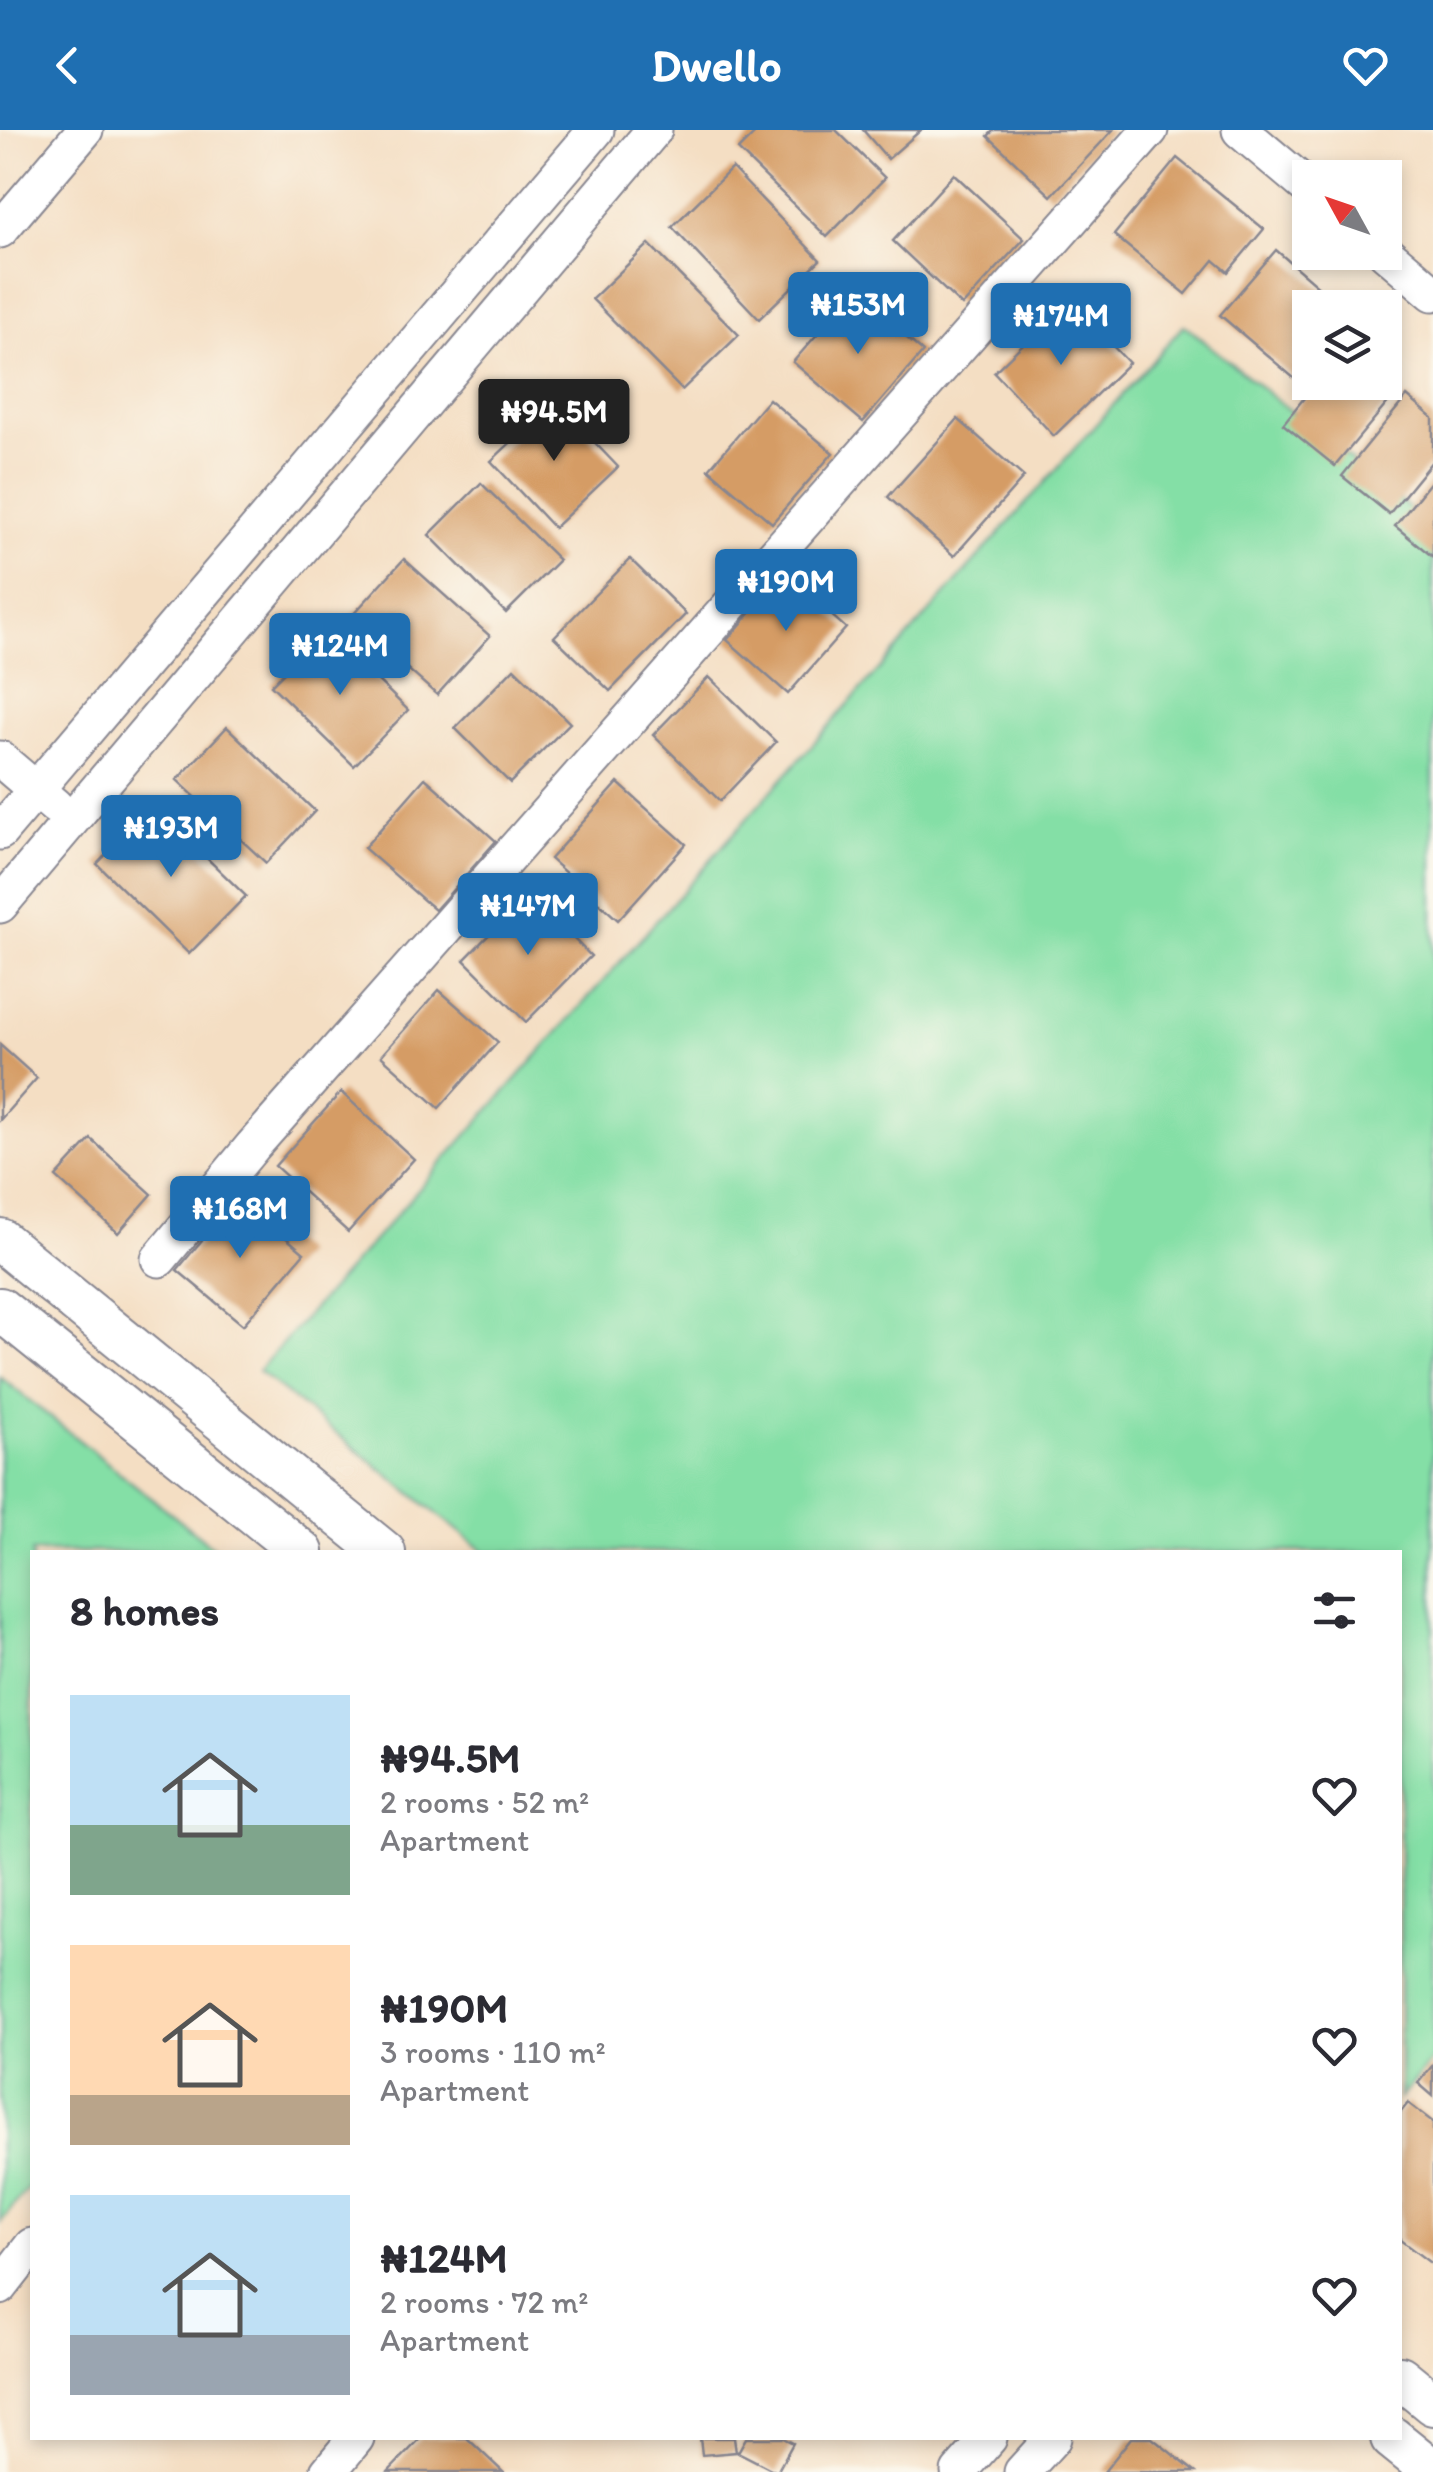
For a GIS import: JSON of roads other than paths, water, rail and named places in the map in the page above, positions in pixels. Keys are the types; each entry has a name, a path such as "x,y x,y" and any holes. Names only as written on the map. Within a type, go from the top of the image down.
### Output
{"street":[{"path":"0,230 84,130"},
{"path":"0,832 596,130"},
{"path":"0,906 654,130"},
{"path":"159,1259 1150,130"},
{"path":"1240,130 1292,173"},
{"path":"1402,267 1433,293"},
{"path":"0,759 72,820"},
{"path":"0,1240 382,1550"},
{"path":"0,1309 300,1550"},
{"path":"0,2287 30,2249"},
{"path":"1402,2380 1433,2404"},
{"path":"328,2472 354,2440"},
{"path":"959,2472 987,2440"},
{"path":"1022,2472 1052,2440"},
{"path":"1394,2440 1433,2471"}]}
